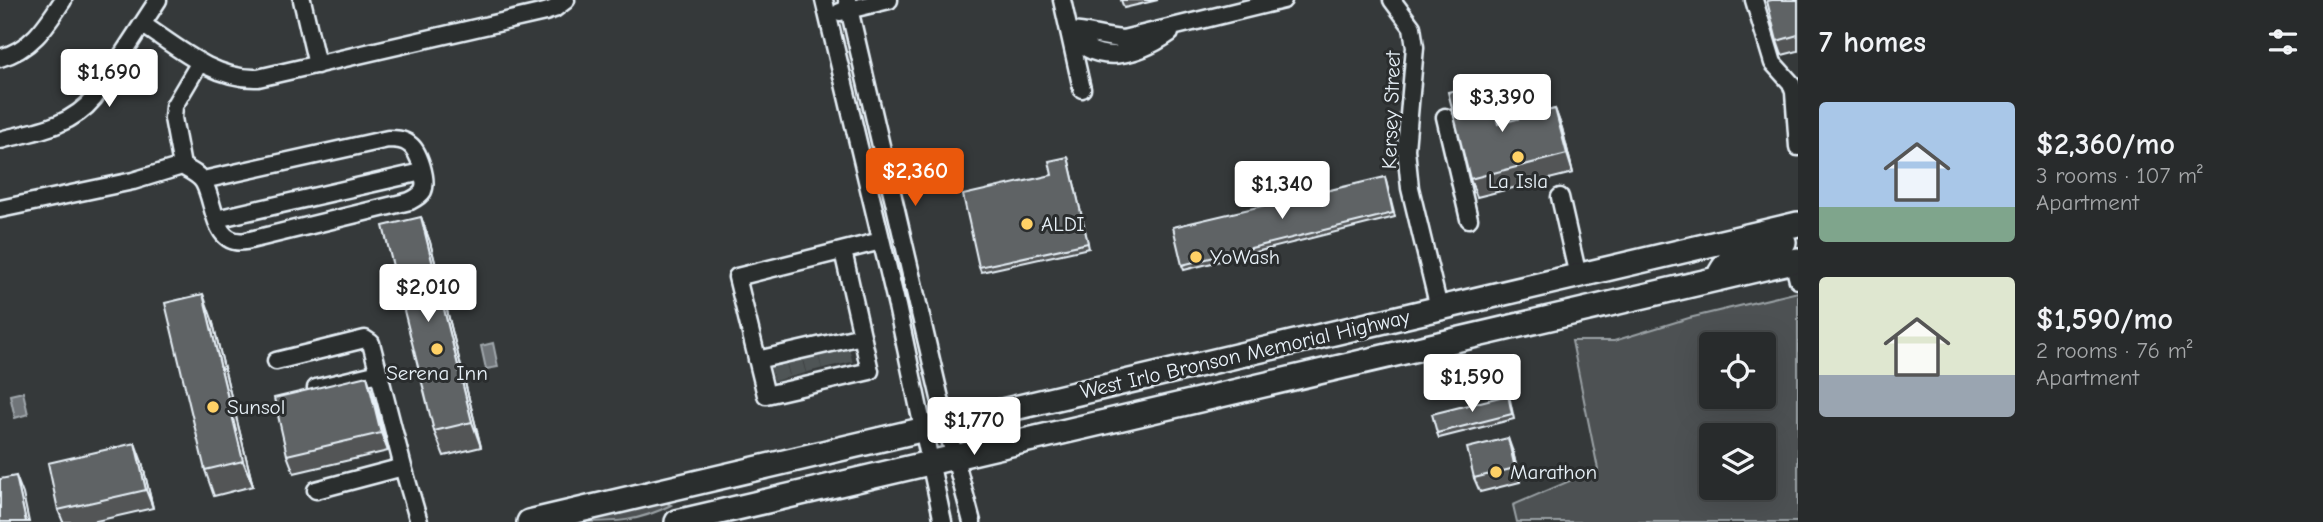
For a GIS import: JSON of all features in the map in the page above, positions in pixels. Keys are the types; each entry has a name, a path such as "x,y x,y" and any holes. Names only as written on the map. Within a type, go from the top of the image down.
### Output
{"highway":[{"name":"West Irlo Bronson Memorial Highway","path":"529,522 1798,224"},
{"path":"1718,279 1721,267 1731,258 1784,242 1798,231"},
{"name":"West Irlo Bronson Memorial Highway","path":"677,522 1797,262"},
{"path":"1385,356 1416,335 1431,321 1439,308"}],"street":[{"path":"0,58 32,42 63,0"},
{"path":"0,140 50,128 83,111 158,0"},
{"path":"303,0 317,65"},
{"path":"142,24 200,62 220,72 249,79 268,77 545,12 566,0"},
{"path":"889,0 826,7 897,306 935,427 954,457 972,522"},
{"path":"1062,0 1082,89"},
{"path":"1070,31 1123,39 1283,0"},
{"name":"Kersey Street","path":"1392,0 1412,27 1415,47 1406,149 1410,188 1439,308"},
{"path":"1754,0 1773,63 1795,82 1798,147"},
{"path":"848,5 918,302 935,427 932,462 943,522"},
{"path":"200,62 174,106 174,125 182,166 204,180 223,235 235,242 410,201 422,193 424,188 422,172 411,145 397,139 204,180"},
{"path":"1445,117 1469,219"},
{"path":"0,209 133,181 182,166"},
{"path":"216,219 422,172"},
{"path":"869,191 891,187"},
{"path":"1560,197 1578,276"},
{"path":"862,336 766,395 737,277 881,242"},
{"path":"757,360 870,370 843,251"},
{"path":"897,306 918,302"},
{"path":"276,361 365,339 371,344 419,522"},
{"path":"299,393 379,373"},
{"path":"316,490 404,467"}],"shaded area":[{"path":"1798,292 1798,522 1517,522 1513,505 1598,469 1572,341 1614,341 1689,318"},
{"path":"493,343 498,367 486,369 481,346"},
{"path":"23,392 28,414 15,418 10,395"},
{"path":"665,502 671,505 637,518 579,522"}],"building":[{"path":"1798,0 1798,35 1777,41 1767,1"},
{"name":"La Isla","path":"1488,82 1498,124 1555,109 1567,154 1470,179 1448,92"},
{"name":"ALDI","path":"1068,157 1088,243 979,267 963,195 1052,175 1049,161"},
{"path":"1385,177 1393,213 1182,265 1173,227"},
{"name":"Serena Inn","path":"421,217 472,422 434,431 383,226"},
{"name":"Sunsol","path":"203,294 243,461 205,470 165,303"},
{"path":"367,376 381,433 287,455 274,398"},
{"name":"Marathon","path":"1508,395 1512,414 1437,433 1432,414"},
{"path":"1508,438 1515,468 1474,478 1467,448"},
{"path":"135,443 146,490 58,510 48,463"},
{"path":"16,476 26,522 0,522 0,479"}],"tunnel":[{"path":"841,348 845,365"},
{"path":"826,351 830,368"},
{"path":"810,355 814,371"},
{"path":"794,360 798,375"},
{"path":"778,364 782,379"}],"place":[{"name":"La Isla","path":"1518,157"},
{"name":"ALDI","path":"1027,224"},
{"name":"YoWash","path":"1196,257"},
{"name":"Serena Inn","path":"437,349"},
{"name":"Sunsol","path":"213,407"},
{"name":"Marathon","path":"1496,472"}]}
